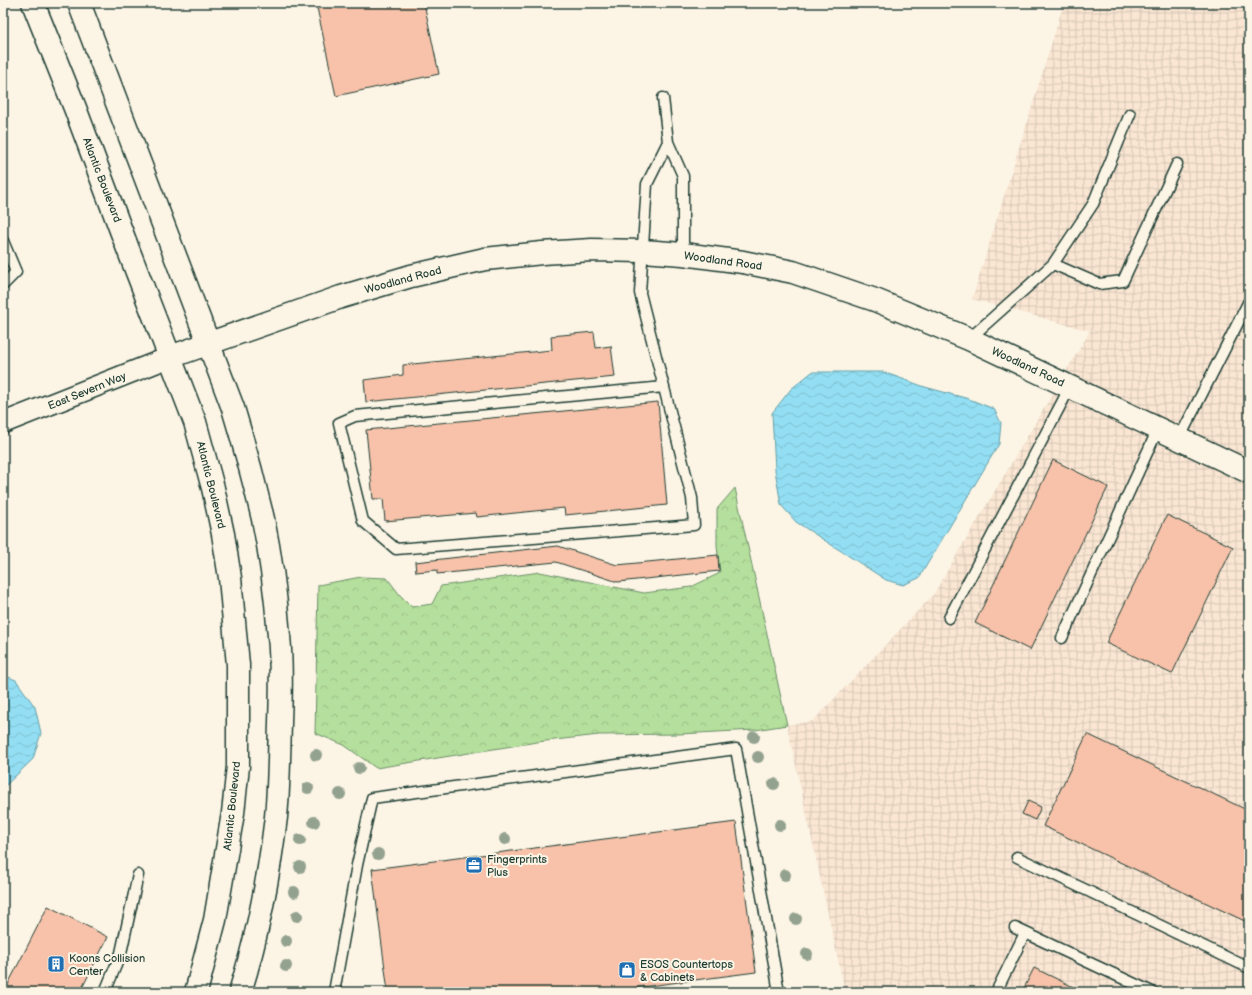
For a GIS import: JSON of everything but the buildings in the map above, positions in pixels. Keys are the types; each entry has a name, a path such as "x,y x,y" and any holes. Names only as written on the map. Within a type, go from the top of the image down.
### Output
{"main road":[{"name":"Atlantic Boulevard","path":"33,3 75,108 195,422 213,488 223,534 230,578 238,665 238,766 233,813 215,920 196,992"},
{"path":"79,3 234,408 252,472 263,521 270,563 280,637 280,729 276,816 263,903 254,943 240,992"},
{"name":"Woodland Road","path":"170,357 341,298 411,276 485,260 542,252 592,250 643,251 683,254 743,262 794,272 875,300 969,339 1249,472"}],"street":[{"name":"East Severn Way","path":"3,423 170,357"}],"lane":[{"path":"663,98 668,142 683,176 683,254"},
{"path":"969,339 1053,264 1093,204 1130,114"},
{"path":"664,387 355,416 339,423 363,521 396,549 694,525 692,498 664,387 640,293 647,184 668,142"},
{"path":"1053,264 1099,284 1123,281 1177,164"},
{"path":"3,241 16,272 3,285"},
{"path":"1180,439 1249,301"},
{"path":"948,618 1070,387"},
{"path":"1062,638 1158,429"},
{"path":"334,992 357,865 372,798 736,749 779,992"},
{"path":"1017,857 1249,968"},
{"path":"105,992 121,953 138,875"},
{"path":"1015,928 1152,992"},
{"path":"996,992 1026,933"}],"shaded area":[{"path":"1064,3 1249,3 1249,992 845,992 787,725 813,721 933,595 1090,331 972,299"}],"green space":[{"path":"735,488 787,725 755,730 679,734 599,735 537,742 376,768 344,745 315,733 318,585 361,577 387,578 400,595 412,607 432,604 441,586 540,572 644,593 691,587 720,573 717,546 717,509"}],"water":[{"path":"812,372 883,372 925,387 969,399 994,409 1001,423 999,444 919,578 903,585 886,580 796,522 781,505 775,470 772,413 791,389"},
{"path":"3,675 16,680 35,707 41,733 33,759 3,788"}],"place":[{"name":"Fingerprints Plus","path":"474,865"},
{"name":"Koons Collision Center","path":"56,964"},
{"name":"ESOS Countertops & Cabinets","path":"627,970"}]}
